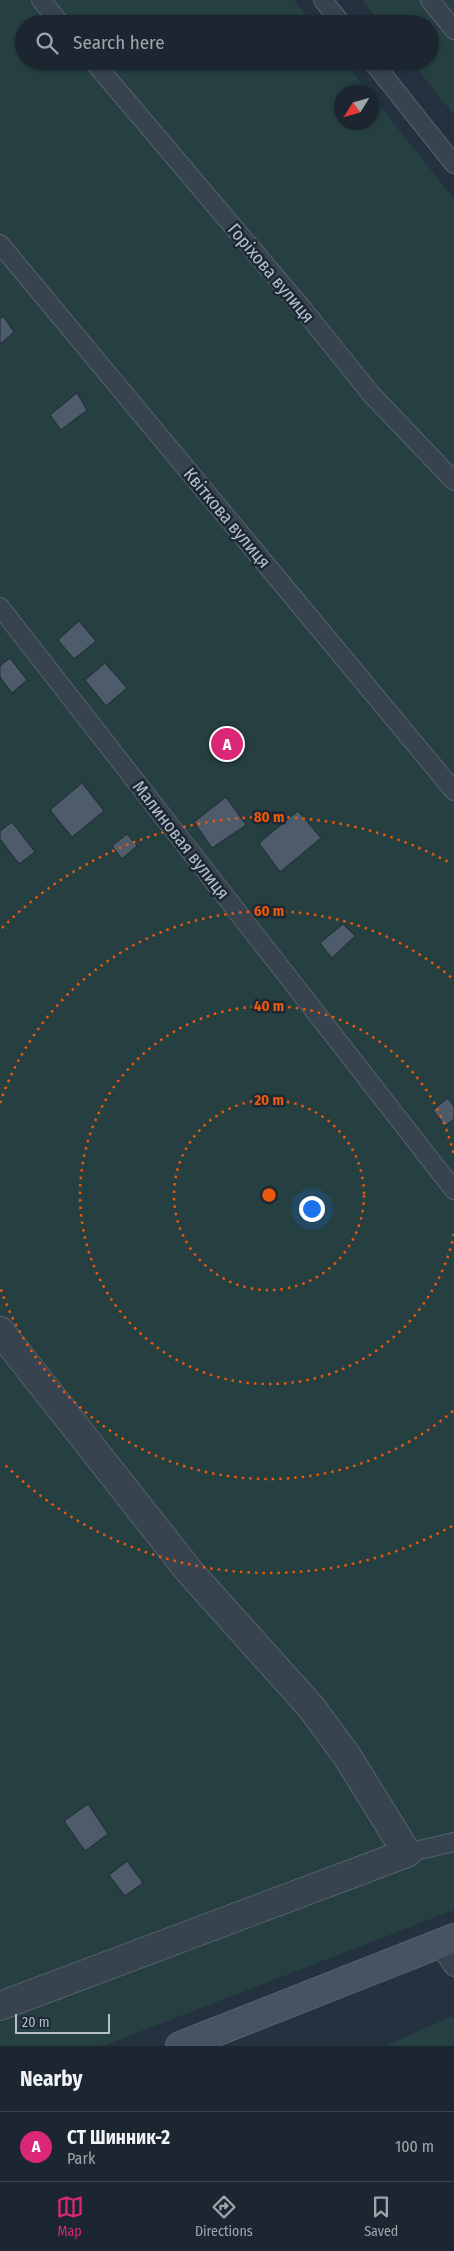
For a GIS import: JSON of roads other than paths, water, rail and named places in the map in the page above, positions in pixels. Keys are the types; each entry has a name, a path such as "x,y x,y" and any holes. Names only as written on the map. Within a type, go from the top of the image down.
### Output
{"main road":[{"path":"180,2046 446,1941"}],"street":[{"path":"0,1331 189,1571 311,1707 352,1764 408,1853 0,2006"}],"lane":[{"path":"41,0 54,15"},
{"path":"323,0 335,15"},
{"path":"430,0 454,30"},
{"name":"Горіхова вулиця","path":"101,70 302,308 371,394 454,481"},
{"path":"379,70 454,164"},
{"name":"Квіткова вулиця","path":"0,244 454,791"},
{"name":"Малиновая вулиця","path":"0,607 454,1190"},
{"path":"408,1853 454,1842"},
{"path":"446,1941 454,1967"}],"place":[{"name":"СТ Шинник-2","path":"227,744"}]}
